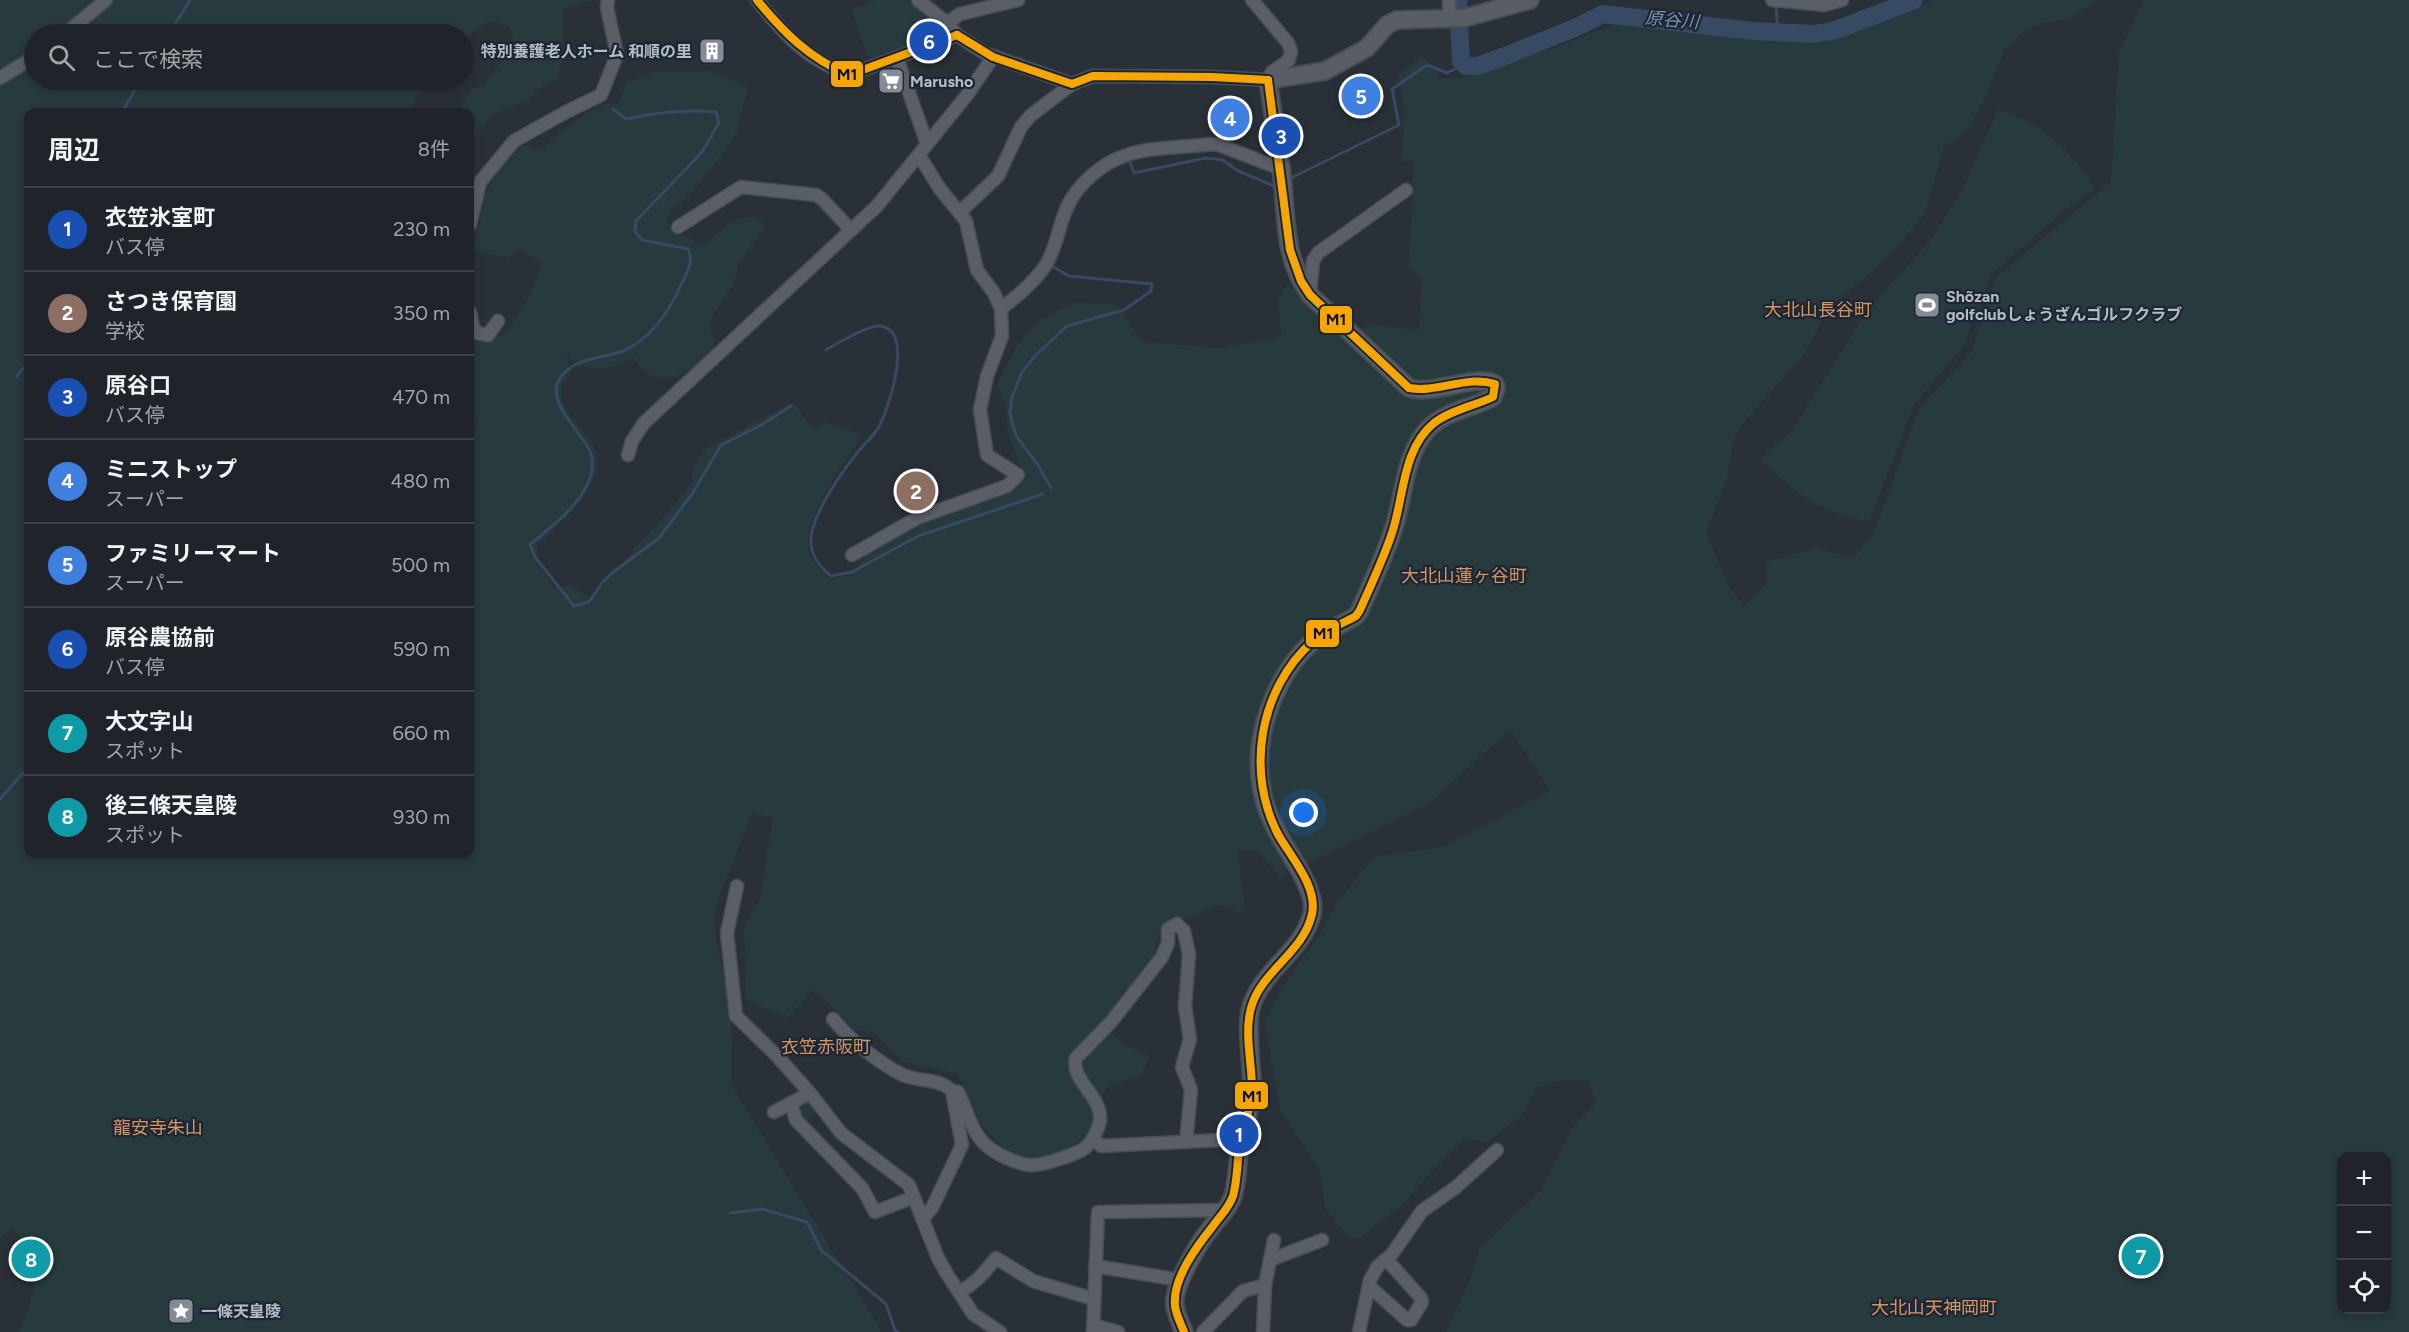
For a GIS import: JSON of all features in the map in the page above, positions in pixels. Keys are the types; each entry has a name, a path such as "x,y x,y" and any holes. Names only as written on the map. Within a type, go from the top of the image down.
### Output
{"street":[{"path":"77,24 106,0"},
{"path":"474,208 480,182 514,141 601,95 617,55 607,8 608,0"},
{"path":"757,0 795,45 833,69 849,75 957,35"},
{"path":"947,23 960,14 1018,0"},
{"path":"1184,1332 1175,1306 1181,1280 1200,1241 1233,1198 1236,1184 1240,1139 1250,1112 1252,1092 1250,1010 1256,993 1265,979 1301,938 1313,911 1311,896 1305,881 1269,815 1261,785 1260,747 1273,701 1284,677 1305,649 1315,639 1356,616 1360,610 1394,526 1419,440 1436,422 1462,408 1493,397 1496,388 1495,384 1484,380 1429,390 1409,388 1310,295 1300,282 1291,256 1268,80 1272,72 1288,60 1290,51 1288,43 1251,0"},
{"path":"1449,0 1455,18"},
{"path":"960,212 998,176 1021,127 1030,116 1072,84 1093,76 1268,80 1324,71 1367,48 1386,25 1397,20 1455,18 1530,0"},
{"path":"1772,0 1824,5 1842,0"},
{"path":"922,1 957,35 993,57 1072,84"},
{"path":"628,455 632,441 644,423 877,206 967,95 993,57"},
{"path":"897,58 927,144"},
{"path":"0,78 24,63"},
{"path":"1001,309 1045,266 1058,238 1066,208 1080,188 1103,166 1125,155 1211,144 1281,169"},
{"path":"852,555 917,518 1007,486 1018,475 987,455 983,438 981,410 987,376 1002,336 1001,309 994,293 977,270 969,230 960,212 940,189 919,155"},
{"path":"678,227 741,187 816,195 850,229"},
{"path":"1310,295 1313,261 1318,252 1406,190"},
{"path":"474,328 477,333 488,335 498,321"},
{"path":"737,886 727,933 736,1016 777,1056 841,1133 909,1185 938,1258 959,1292 973,1314 1000,1332"},
{"path":"833,1019 844,1033 901,1074 941,1083 952,1091 958,1092 977,1135 986,1145 1024,1164 1033,1165 1052,1161 1084,1148 1093,1138 1100,1122 1100,1110 1094,1097 1079,1078 1074,1066 1077,1058 1110,1022 1162,957 1168,943 1168,929 1177,924 1184,932 1189,954 1185,1006 1190,1039 1182,1067 1191,1090 1186,1142"},
{"path":"923,1218 932,1208 962,1145 952,1091"},
{"path":"774,1112 810,1093"},
{"path":"791,1103 796,1120 862,1188 875,1212 914,1197"},
{"path":"1093,1138 1101,1146 1240,1139"},
{"path":"1359,1332 1369,1286 1378,1266 1387,1260 1422,1211 1455,1188 1497,1149"},
{"path":"1118,1332 1093,1329 1098,1212 1226,1210"},
{"path":"1270,1260 1322,1239"},
{"path":"1263,1332 1265,1286 1274,1240"},
{"path":"959,1292 976,1281 996,1257 1033,1281 1094,1299"},
{"path":"1369,1286 1407,1320 1411,1320 1422,1302 1421,1298 1387,1260"},
{"path":"1095,1266 1181,1280"},
{"path":"1203,1332 1243,1291 1265,1286"}],"green space":[{"path":"0,0 596,0 575,4 563,10 563,59 557,78 543,86 527,101 493,114 474,137 474,108 460,108 474,88 483,88 514,42 510,27 496,22 480,26 474,31 474,24 24,24 24,90 422,90 410,108 24,108 24,858 474,858 474,434 478,422 474,419 474,341 493,338 506,331 523,308 543,263 517,249 509,258 474,250 474,242 484,204 483,199 497,173 521,146 526,145 541,151 588,112 609,104 618,104 627,82 657,71 709,71 748,87 736,133 728,147 690,195 669,212 667,223 676,233 692,239 696,245 703,245 739,219 756,219 764,223 765,228 738,264 733,286 712,316 710,329 714,338 713,352 692,368 682,374 662,378 652,376 633,357 607,367 578,368 566,349 571,374 562,384 562,401 592,443 597,461 595,475 580,501 538,544 538,564 553,587 570,585 591,599 685,492 692,481 694,464 706,448 793,402 814,430 824,422 863,435 819,504 809,533 808,546 813,561 831,579 853,574 866,555 922,523 1026,480 1008,435 1006,404 997,384 1016,347 1042,319 1073,303 1117,304 1142,342 1219,348 1281,337 1278,300 1288,284 1340,335 1374,324 1419,331 1422,280 1409,267 1414,161 1402,161 1404,110 1399,75 1422,55 1442,79 1466,77 1567,43 1620,22 1714,35 1821,43 1874,25 1934,0 2099,0 2068,19 2041,23 2022,33 2005,49 1983,102 1967,131 1944,146 1925,214 1882,263 1830,307 1803,356 1743,423 1734,439 1727,480 1706,532 1728,586 1744,605 1768,583 1765,562 1818,548 1853,559 1875,530 1919,409 1971,352 1996,277 2111,182 2119,52 2144,0 2409,0 2409,1332 1446,1332 1472,1275 1479,1249 1542,1189 1574,1125 1596,1103 1588,1080 1563,1080 1537,1087 1522,1115 1487,1142 1464,1139 1401,1206 1360,1238 1348,1237 1325,1208 1320,1171 1280,1110 1265,1021 1288,978 1317,939 1338,901 1374,857 1442,847 1550,791 1510,729 1431,802 1303,866 1289,863 1282,879 1256,850 1238,851 1245,914 1218,905 1183,920 1161,925 1152,964 1140,981 1123,992 1115,1012 1104,1026 1123,1044 1150,1056 1141,1075 1106,1088 1089,1134 1062,1153 1039,1161 1010,1156 981,1124 958,1074 904,1062 873,1032 854,1030 815,989 787,1018 746,1000 744,926 760,899 773,818 752,813 714,911 715,934 731,1014 732,1086 882,1332 18,1332 28,1313 40,1256 11,1227 0,1239"},
{"path":"876,0 908,0 939,22 943,36 870,63 852,9"},
{"path":"1998,110 2028,122 2054,140 2077,163 2095,189 2060,214 1990,276 1964,345 1914,405 1869,522 1836,513 1798,492 1760,459 1790,433 1867,311 1932,238 1963,188"},
{"path":"811,1100 816,1111 804,1123 796,1111 798,1105"}],"waterway":[{"path":"175,24 190,0"},
{"name":"原谷川","path":"1458,0 1461,61 1466,66 1478,66 1505,56 1603,14 1753,31 1815,34 1836,30 1914,0"},
{"path":"1776,6 1778,32"},
{"path":"1291,178 1399,125 1392,89 1427,65 1447,73 1463,65"},
{"path":"124,108 135,90"},
{"path":"613,109 626,119 671,112 716,112 719,123 702,152 636,221 635,232 642,240 688,249 690,253 689,266 672,303 659,323 633,346 615,354 581,362 567,370 556,387 561,408 589,449 592,471 588,483 572,507 551,528 530,544 535,557 574,606 589,602 612,573 659,538 692,494 721,445 763,424 791,406"},
{"path":"1128,157 1134,173 1206,158 1223,160 1238,171 1274,186"},
{"path":"1066,225 1077,201"},
{"path":"1050,265 1069,276 1152,284 1151,291 1124,310 1067,326 1036,355 1022,372 1012,397 1010,414 1016,436 1038,465 1051,488"},
{"path":"826,350 860,331 880,326 890,331 896,340 898,354 889,402 880,425 836,482 813,527 812,549 819,564 831,576 852,572 918,536 1043,494"},
{"path":"17,376 24,368"},
{"path":"0,799 23,773"},
{"path":"730,1213 762,1209 807,1222 821,1250 886,1304 895,1330 898,1332"}],"transit line":[{"name":"M1","path":"757,0 798,44 822,61 849,75 957,35"},
{"name":"M1","path":"957,35 993,57 1072,84 1093,76 1268,80"},
{"name":"M1","path":"1184,1332 1175,1306 1177,1285 1193,1253 1229,1204 1235,1189 1240,1142 1252,1096 1248,1038 1251,1008 1264,983 1300,940 1312,914 1311,893 1268,812 1262,786 1263,733 1270,707 1280,683 1313,641 1328,630 1356,616 1360,610 1388,543 1410,460 1424,434 1434,423 1448,415 1493,397 1495,384 1474,382 1431,388 1409,388 1310,295 1301,281 1290,250 1268,80"}],"place":[{"name":"原谷農協前","path":"929,41"},
{"name":"特別養護老人ホーム 和順の里","path":"712,51"},
{"name":"Marusho","path":"891,81"},
{"name":"ファミリーマート","path":"1361,96"},
{"name":"ミニストップ","path":"1230,118"},
{"name":"原谷口","path":"1281,136"},
{"name":"Shõzan golfclubしょうざんゴルフクラブ","path":"1927,305"},
{"name":"さつき保育園","path":"916,491"},
{"name":"衣笠氷室町","path":"1239,1134"},
{"name":"大文字山","path":"2141,1256"},
{"name":"後三條天皇陵","path":"31,1259"},
{"name":"一條天皇陵","path":"181,1311"}],"district":[{"name":"大北山長谷町","path":"1818,310"},
{"name":"大北山蓮ヶ谷町","path":"1464,576"},
{"name":"衣笠赤阪町","path":"826,1047"},
{"name":"龍安寺朱山","path":"158,1128"},
{"name":"大北山天神岡町","path":"1934,1308"}]}
